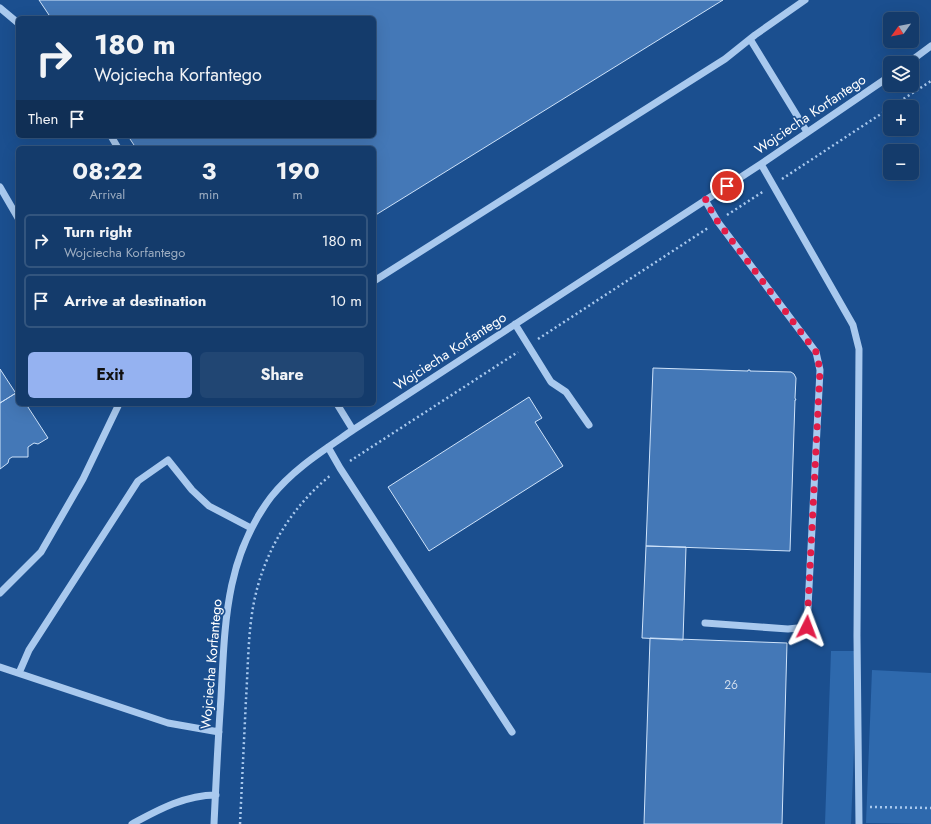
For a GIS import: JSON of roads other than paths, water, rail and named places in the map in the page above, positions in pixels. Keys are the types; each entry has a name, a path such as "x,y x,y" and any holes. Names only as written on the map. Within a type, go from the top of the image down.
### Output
{"street":[{"path":"376,280 725,59 750,39 805,0"},
{"path":"0,8 16,20"},
{"path":"750,39 807,132"},
{"path":"917,56 931,46"},
{"name":"Wojciecha Korfantego","path":"214,824 224,627 233,576 250,528 271,497 305,463 328,447 761,164 883,81"},
{"path":"761,164 853,325 859,349 856,636 858,824"},
{"path":"0,187 16,215"},
{"path":"705,200 718,222 816,352 820,370 807,627 788,629 705,623"},
{"path":"515,324 551,382 566,392 589,425"},
{"path":"0,593 41,552 83,479 118,406"},
{"path":"337,406 353,430"},
{"path":"328,447 340,468 512,732"},
{"path":"19,673 29,650 138,481 168,460 192,490 209,506 250,528"},
{"path":"0,667 168,723 219,732"},
{"path":"132,824 175,803 202,795 216,795"}]}
